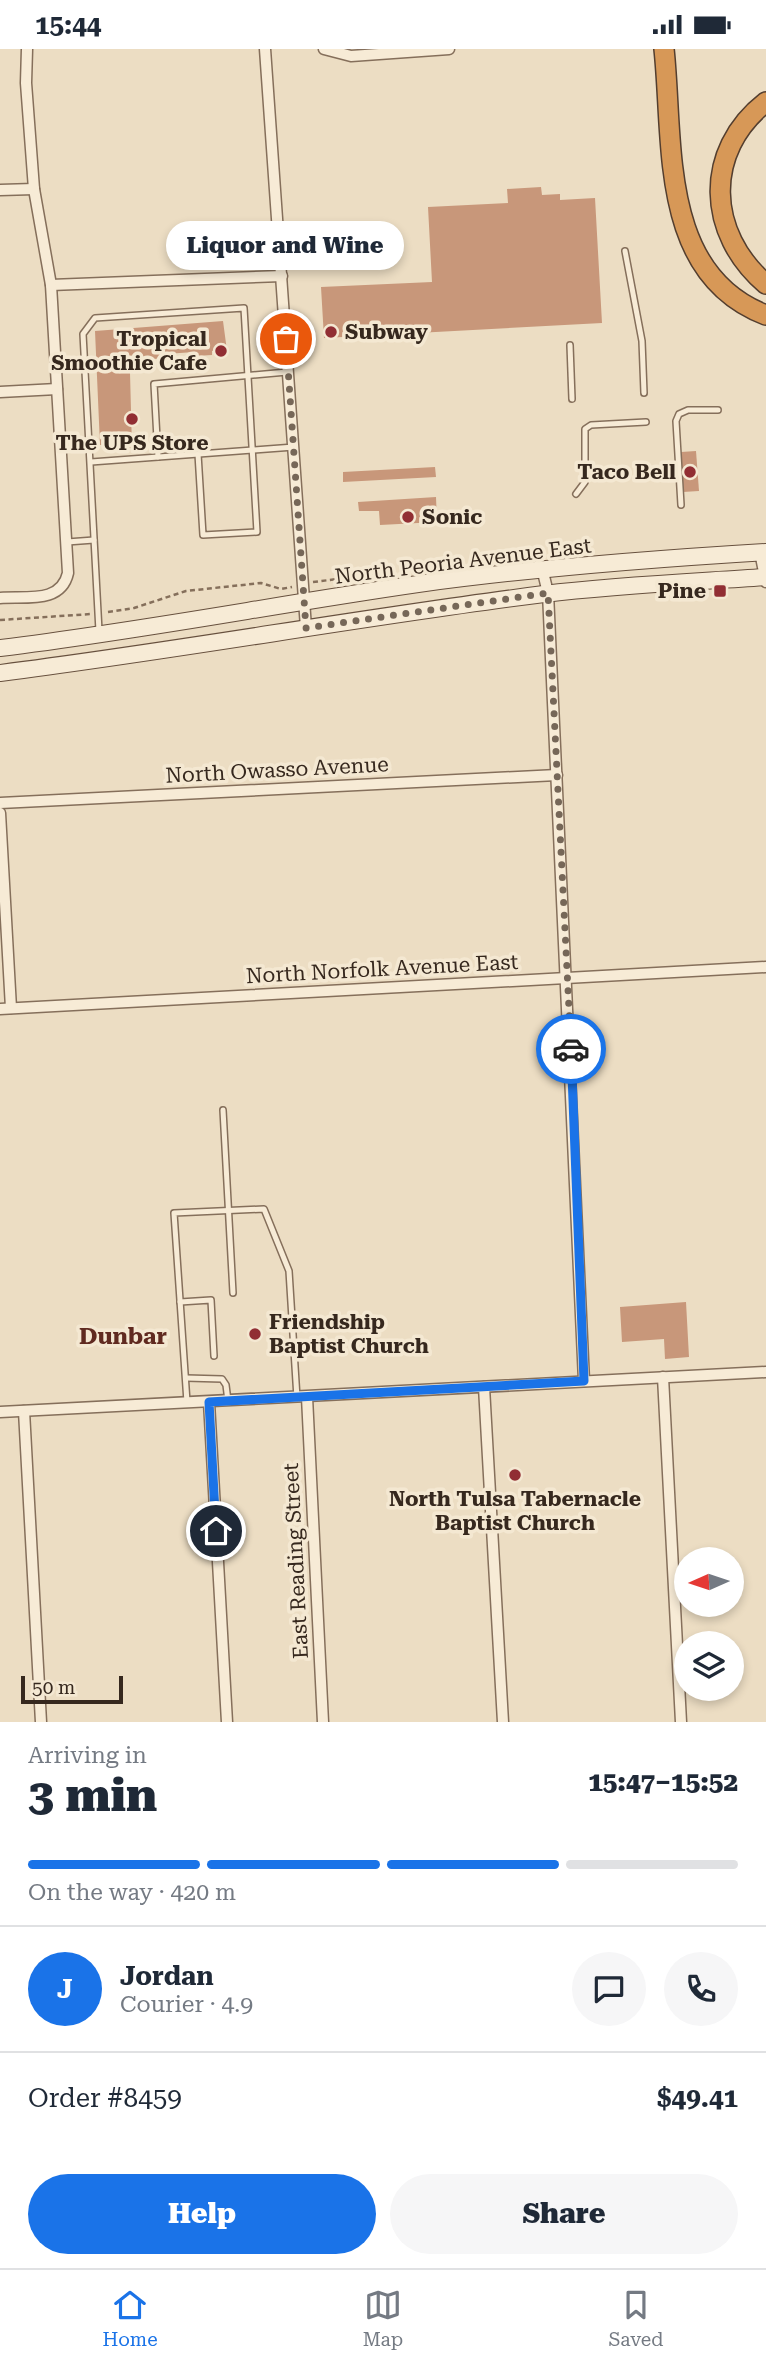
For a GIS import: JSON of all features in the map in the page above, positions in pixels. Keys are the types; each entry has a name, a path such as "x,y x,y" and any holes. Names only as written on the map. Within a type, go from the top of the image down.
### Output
{"highway":[{"path":"664,49 675,193 685,229 699,257 718,281 745,304 766,315"},
{"path":"766,102 741,127 726,155 720,204 733,247 741,260 766,284"}],"main road":[{"name":"North Peoria Avenue East","path":"0,648 99,636 542,568 763,552"},
{"name":"North Peoria Avenue East","path":"0,673 159,652 548,593 766,579"}],"street":[{"path":"0,598 51,595 66,583 68,573 51,285 34,189 27,49"},
{"path":"265,49 306,628"},
{"path":"324,49 351,56 449,49"},
{"path":"0,190 34,189"},
{"path":"51,285 282,276"},
{"path":"0,392 57,389"},
{"path":"763,552 766,579"},
{"path":"542,568 548,593 568,978 584,1381"},
{"name":"North Owasso Avenue","path":"0,803 557,775"},
{"path":"0,813 5,1008"},
{"name":"North Norfolk Avenue East","path":"5,1008 766,967"},
{"path":"0,1412 766,1372"},
{"path":"663,1377 681,1722"},
{"path":"484,1387 503,1722"},
{"name":"East Reading Street","path":"302,1397 323,1722"},
{"path":"209,1402 227,1722"},
{"path":"24,1411 41,1722"}],"lane":[{"path":"625,251 642,341 644,393"},
{"path":"99,636 92,462 83,334 86,325 95,318 244,308 257,532 203,535 198,454"},
{"path":"570,345 572,399"},
{"path":"158,457 154,383 289,372"},
{"path":"681,505 676,421 679,414 688,410 719,410"},
{"path":"576,494 585,482 585,429 591,425 646,422"},
{"path":"92,462 294,447"},
{"path":"67,542 94,540"},
{"path":"223,1110 233,1293"},
{"path":"188,1403 174,1213 228,1210 264,1209 289,1271 302,1397"},
{"path":"180,1301 212,1300 214,1356"},
{"path":"215,1367 216,1377"},
{"path":"186,1378 216,1377 226,1385 228,1401"}],"building":[{"path":"541,187 542,195 560,194 560,200 595,198 602,323 324,338 321,287 432,282 428,207 508,203 507,189"},
{"path":"223,321 227,351 212,351 212,355 195,356 194,352 166,354 166,358 141,360 134,353 122,366 130,373 132,448 120,449 120,444 100,445 95,331"},
{"name":"Taco Bell","path":"696,451 699,491 683,492 681,452"},
{"path":"435,467 436,477 343,482 343,472"},
{"path":"436,497 437,522 380,525 379,511 359,511 358,502"},
{"path":"686,1302 689,1357 665,1359 664,1339 622,1342 620,1307"}],"way so far":[{"path":"286,339 306,628 548,593 571,1049"}],"place":[{"name":"Subway","path":"331,332"},
{"name":"Liquor and Wine","path":"286,339"},
{"name":"Tropical Smoothie Cafe","path":"221,351"},
{"name":"The UPS Store","path":"132,419"},
{"name":"Taco Bell","path":"690,472"},
{"name":"Sonic","path":"408,517"},
{"name":"Pine","path":"720,591"},
{"name":"Friendship Baptist Church","path":"255,1334"},
{"name":"North Tulsa Tabernacle Baptist Church","path":"515,1475"}],"district":[{"name":"Dunbar","path":"123,1336"}],"route":[{"path":"216,1531 209,1402 584,1381 571,1049"}]}
